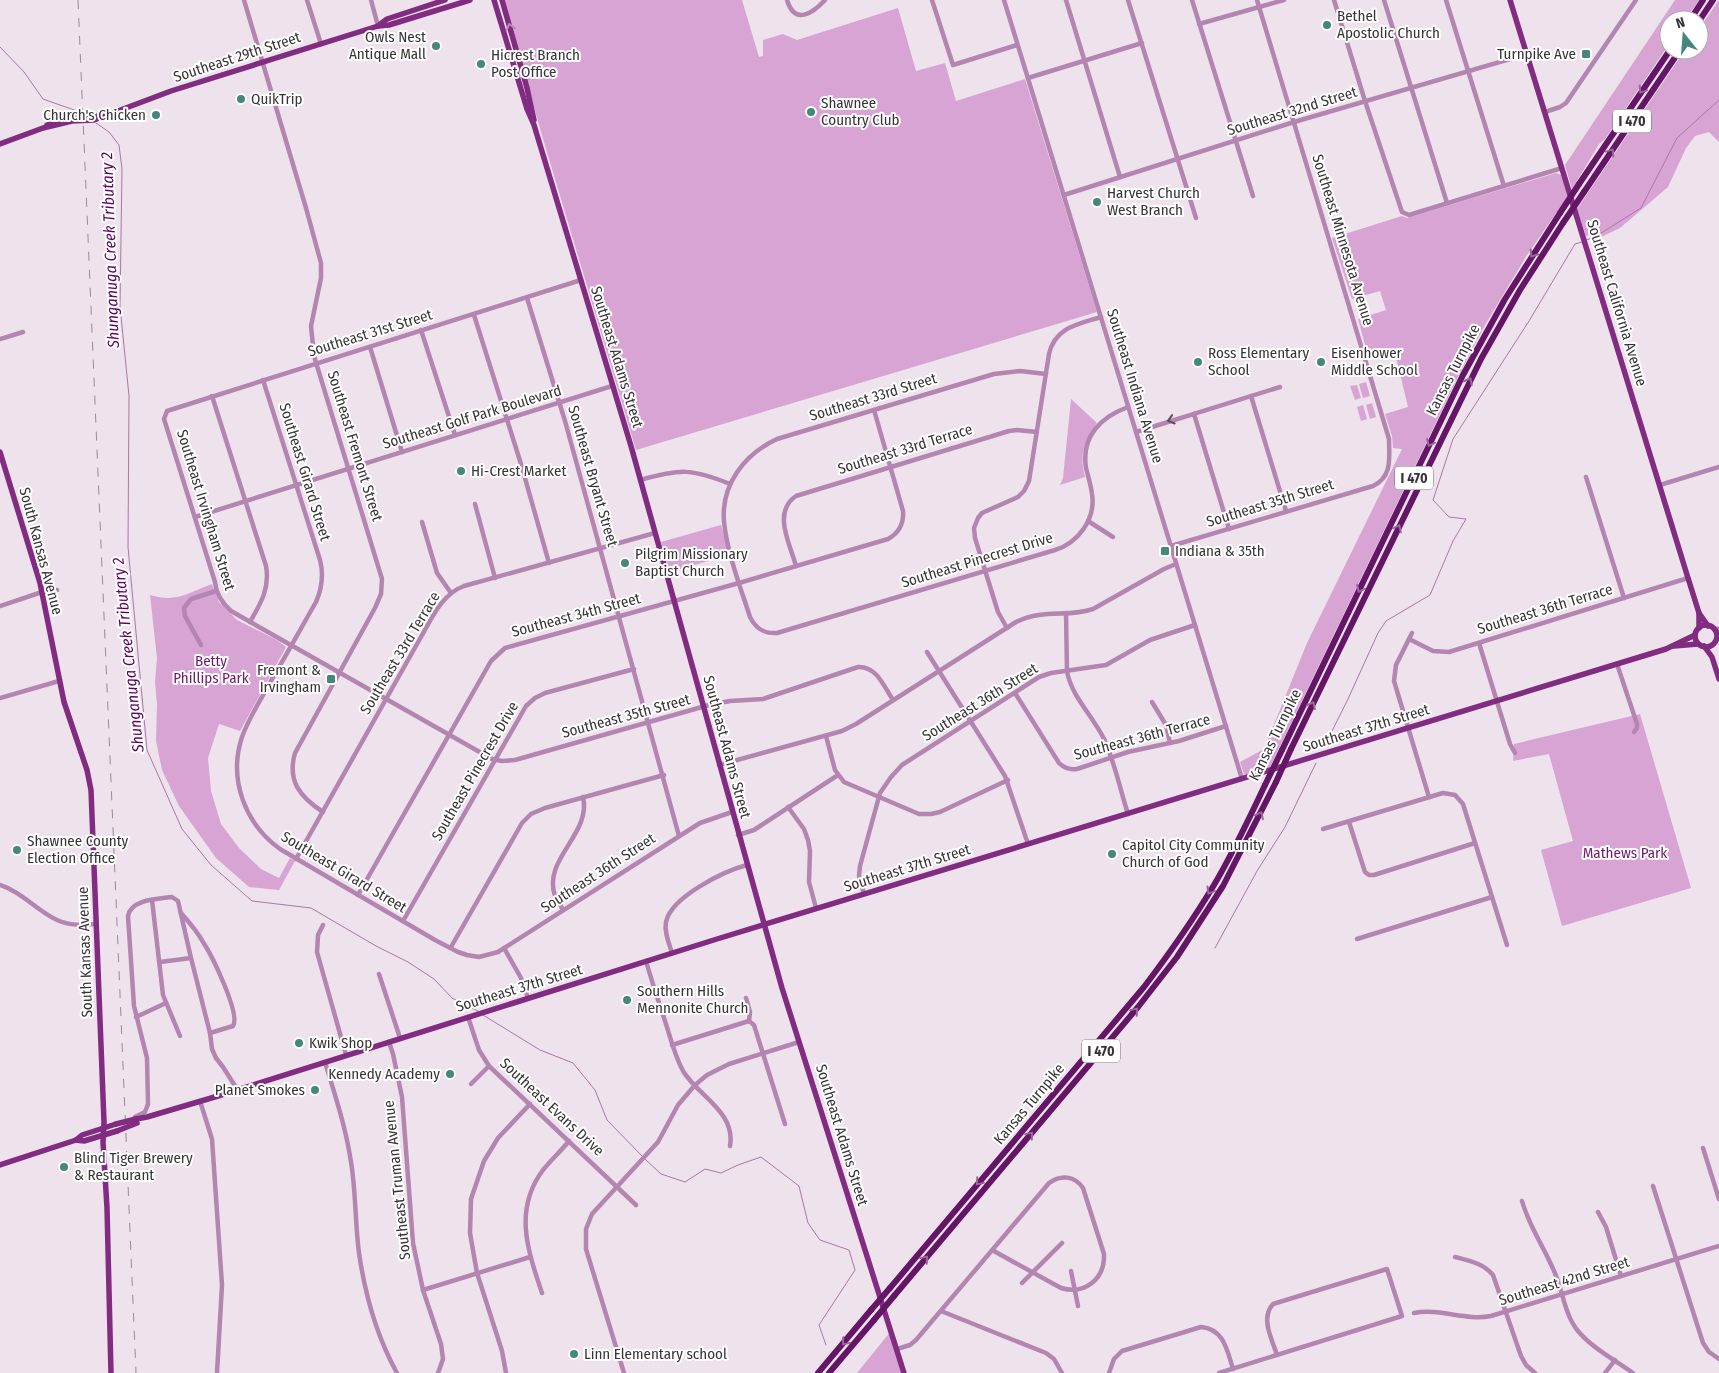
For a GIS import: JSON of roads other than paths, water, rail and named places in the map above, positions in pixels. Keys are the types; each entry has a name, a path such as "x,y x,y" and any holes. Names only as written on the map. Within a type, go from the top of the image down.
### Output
{"highway":[{"name":"Kansas Turnpike","path":"818,1373 1144,987 1168,956 1231,854 1463,375 1509,292 1663,60"},
{"name":"Kansas Turnpike","path":"829,1373 1138,1007 1177,957 1227,878 1276,782 1463,394 1520,290 1673,60"}],"main road":[{"name":"Southeast 29th Street","path":"378,26 387,19 445,0"},
{"name":"Southeast 29th Street","path":"0,144 43,128 72,121 94,120 171,91 378,26 389,25 470,0"},
{"name":"Southeast Adams Street","path":"494,0 527,109 534,125 640,480 738,835 799,1042 904,1373"},
{"name":"Southeast Adams Street","path":"502,0 527,88 534,116 534,125"},
{"name":"Southeast California Avenue","path":"1510,0 1699,613 1708,626"},
{"name":"South Kansas Avenue","path":"0,452 35,563 59,680 69,718 87,770 91,790 111,1373"},
{"name":"Southeast California Avenue","path":"1699,613 1699,628"},
{"path":"1712,657 1716,640 1716,629 1708,626 1699,628 1695,635 1712,657 1719,679"},
{"name":"Southeast 37th Street","path":"136,1120 764,924 1242,780 1617,664 1674,646 1695,635"},
{"path":"1701,645 1716,640"},
{"name":"Southeast 37th Street","path":"1674,646 1701,645"},
{"path":"0,1164 76,1140 82,1134 129,1120 136,1120"},
{"path":"76,1140 84,1142 103,1136 117,1131 136,1120"}],"street":[{"name":"Southeast Fremont Street","path":"244,0 321,263 321,278 311,326 312,349 379,569 382,587 376,608 298,745 293,762 294,777 301,795 323,812"},
{"path":"307,0 321,44"},
{"path":"370,0 378,26"},
{"path":"787,0 790,8 797,14 806,15 810,14 825,0"},
{"path":"932,0 953,65 1018,45"},
{"name":"Southeast Indiana Avenue","path":"1004,0 1242,780"},
{"path":"1066,0 1120,177"},
{"path":"1128,0 1196,218"},
{"path":"1192,0 1252,196"},
{"name":"Southeast Minnesota Avenue","path":"1257,0 1389,440 1389,469 1385,477 1376,485"},
{"path":"1199,24 1284,0"},
{"path":"1334,0 1398,204 1404,214 1562,168"},
{"path":"1384,0 1447,203"},
{"path":"1446,0 1504,186"},
{"path":"1545,112 1566,103 1636,0"},
{"path":"435,2 438,10"},
{"path":"1028,78 1142,43"},
{"name":"Southeast 32nd Street","path":"1064,195 1294,122 1527,54"},
{"name":"Southeast 31st Street","path":"167,411 581,280"},
{"name":"Southeast Bryant Street","path":"527,298 560,402 618,616 664,775 679,836"},
{"path":"474,314 507,419 548,563"},
{"path":"1007,628 998,612 985,571 975,538 975,523 985,511 1012,500 1024,491 1030,477 1050,349 1058,334 1069,327 1101,317"},
{"path":"421,330 454,436"},
{"path":"0,339 22,332"},
{"path":"370,348 402,452"},
{"name":"Southeast 33rd Street","path":"730,484 746,460 768,443 994,374 1020,371 1046,374"},
{"name":"Southeast Girard Street","path":"263,380 320,560 322,580 316,602 244,731 238,750 237,765 239,788 246,809 253,822 272,844 435,940 464,954 479,957"},
{"name":"Southeast Golf Park Boulevard","path":"195,517 612,386"},
{"path":"1136,432 1280,387"},
{"path":"212,396 266,566 265,594 250,622"},
{"path":"1252,396 1286,511"},
{"name":"Southeast Pinecrest Drive","path":"739,583 754,624 768,633 777,633 1063,548 1078,537 1088,521 1093,498 1085,460 1089,440 1101,422 1112,413 1128,407"},
{"path":"874,410 890,467"},
{"name":"Southeast Irvingham Street","path":"167,411 164,419 215,582 216,591 226,607 291,646 494,760"},
{"path":"1194,414 1229,528"},
{"name":"Southeast 33rd Terrace","path":"796,566 783,521 783,512 791,499 798,495 1009,431 1037,432"},
{"name":"Southeast 34th Street","path":"358,895 491,661 505,648 739,583 888,539 899,530 903,521 903,511 890,467"},
{"path":"1660,485 1719,467"},
{"path":"640,480 664,473 690,471 703,473 730,484 725,501 724,521 739,583"},
{"path":"1586,477 1624,598"},
{"name":"Southeast 35th Street","path":"1171,546 1376,485"},
{"path":"475,504 495,578"},
{"path":"1088,521 1113,537"},
{"path":"422,522 437,573 451,593"},
{"name":"Southeast 33rd Terrace","path":"296,859 421,637 443,602 451,593 464,586 655,533"},
{"path":"719,765 826,736 851,727 1023,618 1036,614 1082,612 1093,609 1176,564"},
{"name":"Southeast 36th Terrace","path":"1409,639 1433,651 1443,653 1688,578"},
{"path":"0,606 42,592 57,590"},
{"path":"201,645 185,616 184,608 190,599 216,591"},
{"path":"1066,613 1067,671 1072,688 1101,734 1111,758 1128,814"},
{"name":"Southeast 36th Street","path":"864,894 859,876 860,866 879,797 887,781 902,765 1014,693 1046,675 1106,665 1150,640 1195,625"},
{"path":"1412,633 1395,668 1394,681 1429,797"},
{"path":"1479,643 1510,744 1515,752"},
{"path":"927,652 1008,780 1028,844"},
{"path":"1617,664 1637,724 1634,732"},
{"name":"Southeast 35th Street","path":"494,760 515,760 724,702 763,699 860,667 868,668 874,672 893,700"},
{"name":"Southeast Pinecrest Drive","path":"403,921 522,711 536,698 551,691 634,669"},
{"path":"0,698 59,680"},
{"name":"Southeast 36th Terrace","path":"1014,693 1059,763 1065,768 1077,769 1143,748 1170,743 1226,726"},
{"path":"1152,702 1164,720 1170,743"},
{"path":"826,736 838,775 847,784 915,813 931,814 940,812 1008,780"},
{"path":"451,947 522,823 531,814 540,809 664,775"},
{"path":"738,835 754,830 838,775"},
{"path":"1323,829 1429,797 1447,793 1459,798 1463,804 1507,945"},
{"path":"563,910 555,895 554,875 557,865 583,819 585,808 583,797"},
{"path":"788,807 804,829 808,840 810,851 809,882 816,908"},
{"name":"Southeast 36th Street","path":"479,957 504,948 705,820 732,812"},
{"path":"1349,822 1366,874 1374,875 1475,843"},
{"path":"672,953 666,926 667,918 673,908 682,898 722,874 747,865"},
{"path":"0,885 14,891 58,921 74,925 96,924"},
{"path":"136,1120 145,1112 148,1104 147,1058 132,994 128,916 130,909 136,904 174,897 178,901 210,1033 213,1053 237,1089"},
{"path":"1357,939 1492,897"},
{"path":"152,900 166,1003 180,1036"},
{"path":"181,913 197,932 210,954 235,1020 234,1024 210,1033"},
{"path":"323,926 317,942 317,952 346,1055"},
{"path":"504,948 521,978 528,998"},
{"path":"160,962 191,958"},
{"path":"646,961 672,1045 684,1072 718,1108 726,1120 731,1136 730,1146"},
{"path":"379,974 400,1038"},
{"path":"746,998 750,1012 749,1021"},
{"path":"136,1017 166,1003"},
{"name":"Southeast Evans Drive","path":"469,1016 479,1050 489,1066 636,1204"},
{"path":"672,1045 749,1021"},
{"path":"749,1021 754,1025 785,1124"},
{"name":"Southeast Truman Avenue","path":"389,1042 402,1097 413,1243 423,1290 442,1344 443,1359 438,1373"},
{"path":"624,1373 586,1250 585,1240 588,1223 592,1214 658,1142 678,1105 695,1085 728,1064 799,1042"},
{"path":"325,1062 346,1131 352,1164 359,1253 367,1295 387,1355 397,1373"},
{"path":"471,1084 489,1066"},
{"path":"200,1101 212,1138 222,1285 217,1373"},
{"path":"148,1104 152,1111 160,1113"},
{"path":"506,1373 502,1351 477,1274 470,1233 472,1199 484,1161 498,1138 530,1104"},
{"path":"542,1293 527,1248 525,1219 531,1191 542,1171 569,1141"},
{"path":"1703,1148 1719,1199"},
{"path":"897,1349 913,1343 941,1311 992,1250 1049,1183 1056,1178 1073,1179 1080,1184 1084,1191 1104,1254 1104,1260 1102,1271 1094,1282 1087,1287 1074,1290 1061,1288 992,1250"},
{"path":"1653,1186 1703,1343 1709,1352 1719,1358"},
{"path":"1522,1201 1555,1272 1569,1316 1577,1329 1585,1338 1633,1373"},
{"path":"1598,1212 1606,1227 1621,1276"},
{"path":"1022,1283 1062,1243"},
{"name":"Southeast 42nd Street","path":"1414,1313 1437,1312 1479,1318 1491,1316 1719,1246"},
{"path":"423,1290 530,1257"},
{"path":"1455,1257 1478,1263 1491,1273 1496,1282 1520,1356 1535,1373"},
{"path":"1219,1373 1233,1369 1402,1316 1387,1268 1277,1302 1269,1309 1266,1317 1277,1355"},
{"path":"1072,1271 1078,1306"},
{"path":"941,1311 1046,1352 1054,1360 1062,1373"},
{"path":"1109,1373 1114,1359 1122,1351 1201,1327 1212,1329 1221,1336 1233,1369"},
{"path":"1605,1373 1615,1360"}],"waterway":[{"name":"Shunganuga Creek Tributary 2","path":"0,47 24,72 43,99 84,115"},
{"path":"1586,240 1595,237 1641,208 1677,138 1719,100"},
{"name":"Shunganuga Creek Tributary 2","path":"96,123 109,132 119,145 122,169 120,306 129,396 128,547 147,750 182,829 211,865 252,901 311,908 376,946 408,962 434,979 452,998 478,1011"},
{"path":"1324,747 1378,633 1386,621 1430,595 1453,541 1466,519 1449,517 1433,500 1453,439 1529,321 1575,244 1582,242"},
{"path":"1215,948 1257,871 1285,827 1316,763"},
{"name":"Shunganuga Creek Tributary 2","path":"483,1015 540,1050 573,1063 595,1090 607,1120 643,1157"},
{"name":"Shunganuga Creek Tributary 2","path":"645,1159 661,1174 685,1182 705,1169 721,1173 761,1157 799,1186 808,1223 820,1240 849,1250 855,1270 819,1325 826,1345"}],"railway":[{"path":"78,0 136,1373"}],"place":[{"name":"Bethel Apostolic Church","path":"1327,25"},
{"name":"Owls Nest Antique Mall","path":"436,46"},
{"name":"Turnpike Ave","path":"1586,54"},
{"name":"Hicrest Branch Post Office","path":"481,64"},
{"name":"QuikTrip","path":"241,99"},
{"name":"Shawnee Country Club","path":"811,112"},
{"name":"Church's Chicken","path":"156,115"},
{"name":"Harvest Church West Branch","path":"1097,202"},
{"name":"Ross Elementary School","path":"1198,362"},
{"name":"Eisenhower Middle School","path":"1321,362"},
{"name":"Hi-Crest Market","path":"461,471"},
{"name":"Indiana & 35th","path":"1165,551"},
{"name":"Pilgrim Missionary Baptist Church","path":"625,563"},
{"name":"Fremont & Irvingham","path":"331,679"},
{"name":"Shawnee County Election Office","path":"17,850"},
{"name":"Capitol City Community Church of God","path":"1112,854"},
{"name":"Southern Hills Mennonite Church","path":"627,1000"},
{"name":"Kwik Shop","path":"299,1043"},
{"name":"Kennedy Academy","path":"450,1074"},
{"name":"Planet Smokes","path":"315,1090"},
{"name":"Blind Tiger Brewery & Restaurant","path":"64,1167"},
{"name":"Linn Elementary school","path":"574,1354"}],"park label":[{"name":"Betty Phillips Park","path":"211,670"},
{"name":"Mathews Park","path":"1625,853"}]}
